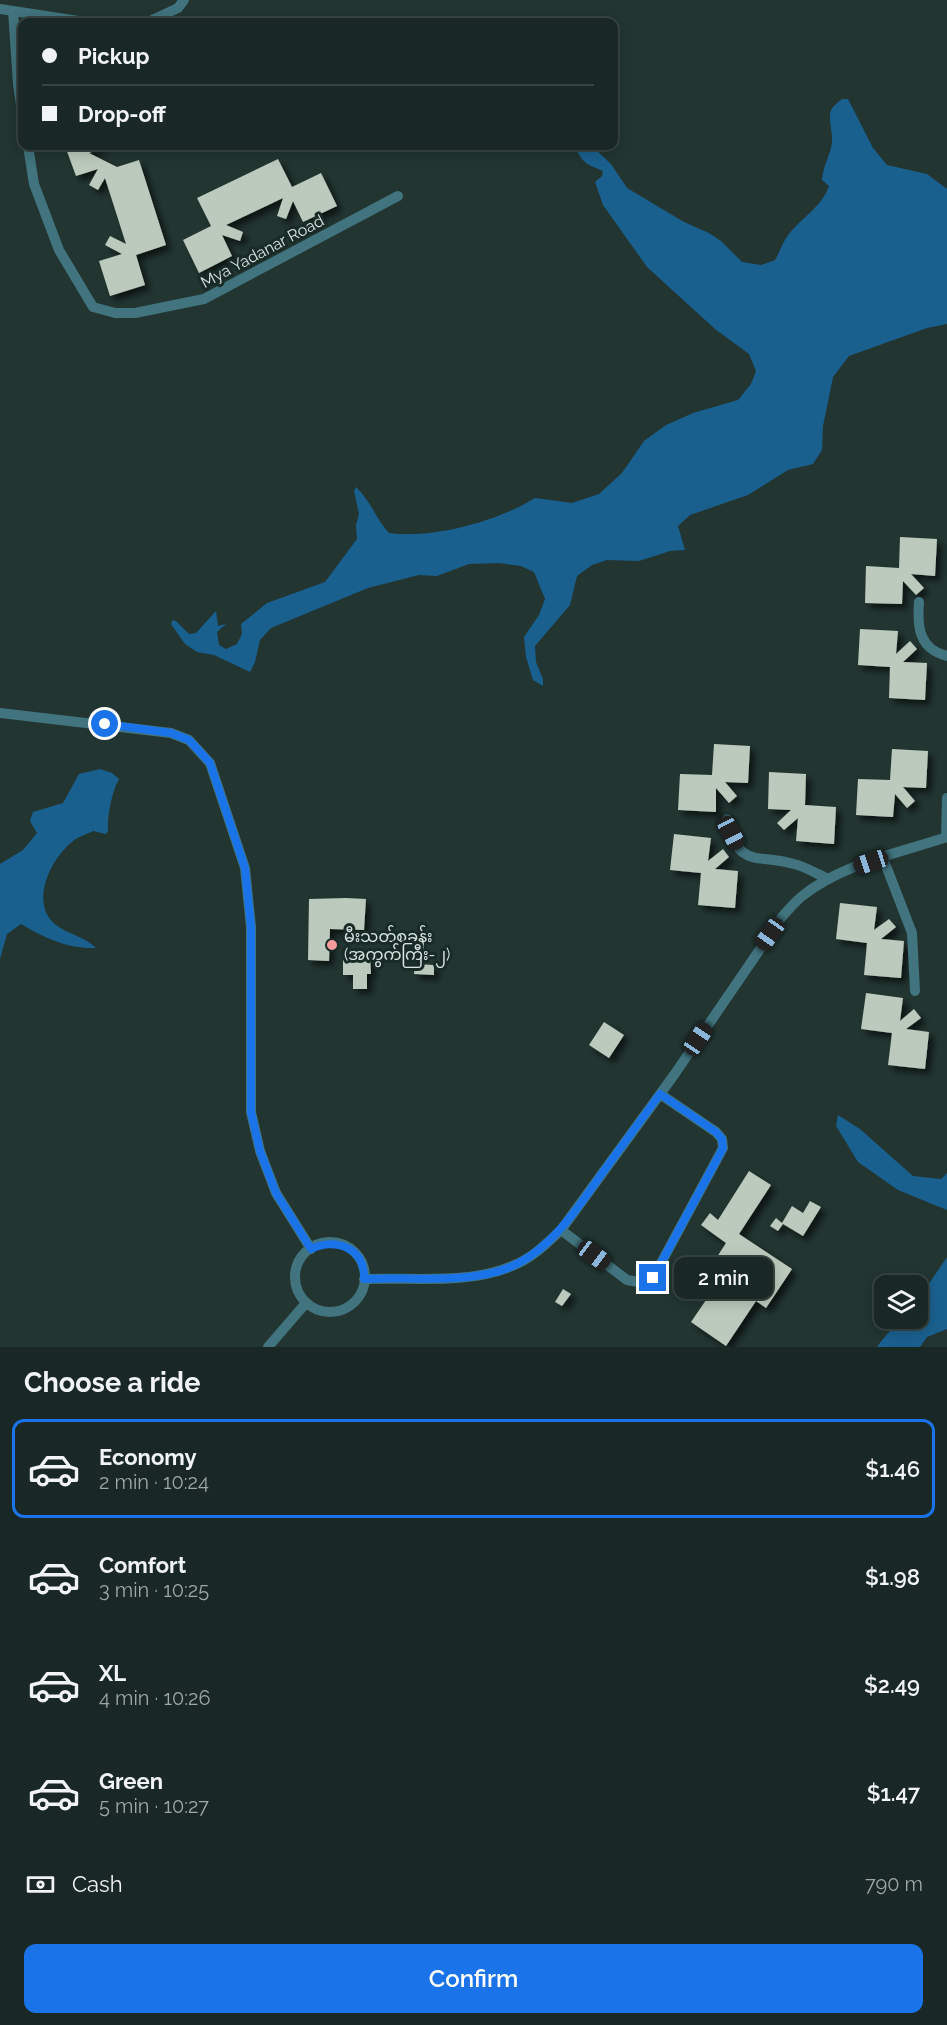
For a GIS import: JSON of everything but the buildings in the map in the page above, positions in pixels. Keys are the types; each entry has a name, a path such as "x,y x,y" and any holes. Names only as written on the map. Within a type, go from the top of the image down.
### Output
{"street":[{"path":"157,18 178,8 184,0"},
{"path":"0,9 59,18"},
{"path":"13,11 18,84"},
{"name":"Mya Yadanar Road","path":"29,150 34,184 59,250 93,307 115,313 135,313 204,299 398,196"},
{"path":"919,602 917,622 922,638 929,648 947,656"},
{"path":"0,713 171,733 189,740 210,763 245,868 251,927 251,1112 260,1151 276,1193 311,1249"},
{"path":"364,1279 464,1278 489,1274 514,1266 538,1251 561,1230 660,1094 782,917 801,897 829,879 946,837 947,798"},
{"path":"727,819 738,846 748,855 761,860 795,864 829,879"},
{"path":"883,858 912,933 915,991"},
{"path":"561,1230 627,1280 644,1283 653,1278 723,1148 722,1139 716,1132 660,1094"},
{"path":"322,1243 336,1243 352,1250 361,1260 365,1273 364,1279 364,1287 349,1307 332,1312 318,1311 306,1303 297,1289 295,1272 300,1258 311,1249 322,1243"},
{"path":"268,1347 306,1303"}],"water":[{"path":"842,99 848,99 873,148 887,165 927,174 947,189 947,324 927,328 849,356 833,377 823,426 822,450 813,464 788,470 748,495 690,515 678,526 685,550 670,551 639,561 607,560 592,565 577,576 570,605 535,646 536,662 543,679 543,686 533,680 526,657 524,637 539,615 545,599 534,572 521,566 499,563 469,564 437,576 419,575 368,588 271,628 260,640 250,672 214,655 197,652 185,644 171,624 173,620 189,634 196,633 216,611 218,626 226,624 217,632 219,645 226,649 237,644 242,634 241,624 267,603 325,582 357,539 356,525 359,514 354,491 356,487 389,533 445,531 484,521 535,498 572,503 599,494 622,473 644,441 666,425 693,413 738,400 751,384 756,371 749,354 715,329 647,267 603,205 595,182 602,176 603,171 585,162 577,150 596,150 611,164 627,188 684,222 709,233 721,241 742,262 761,265 775,260 789,234 826,194 829,186 822,180 832,143 830,114 833,107"},
{"path":"100,769 112,773 119,779 110,804 108,831 106,834 93,831 75,840 65,849 50,870 43,894 48,916 56,925 96,948 75,947 57,942 21,924 7,934 0,959 0,864 23,850 37,833 30,821 33,812 63,803 79,774"},
{"path":"838,1115 860,1129 913,1176 941,1179 947,1173 947,1210 898,1190 858,1162 836,1126"},
{"path":"947,1257 947,1329 927,1337 920,1347 877,1347 892,1329 928,1329 928,1285"}],"place":[{"name":"မီးသတ်စခန်း (အကွက်ကြီး-၂)","path":"332,945"}],"route":[{"path":"105,724 171,733 189,740 210,763 245,868 251,927 251,1112 260,1151 276,1193 311,1249 322,1243 336,1243 352,1250 361,1260 365,1273 364,1279 464,1278 489,1274 514,1266 538,1251 561,1230 660,1094 716,1132 722,1139 723,1148 653,1278"}]}
